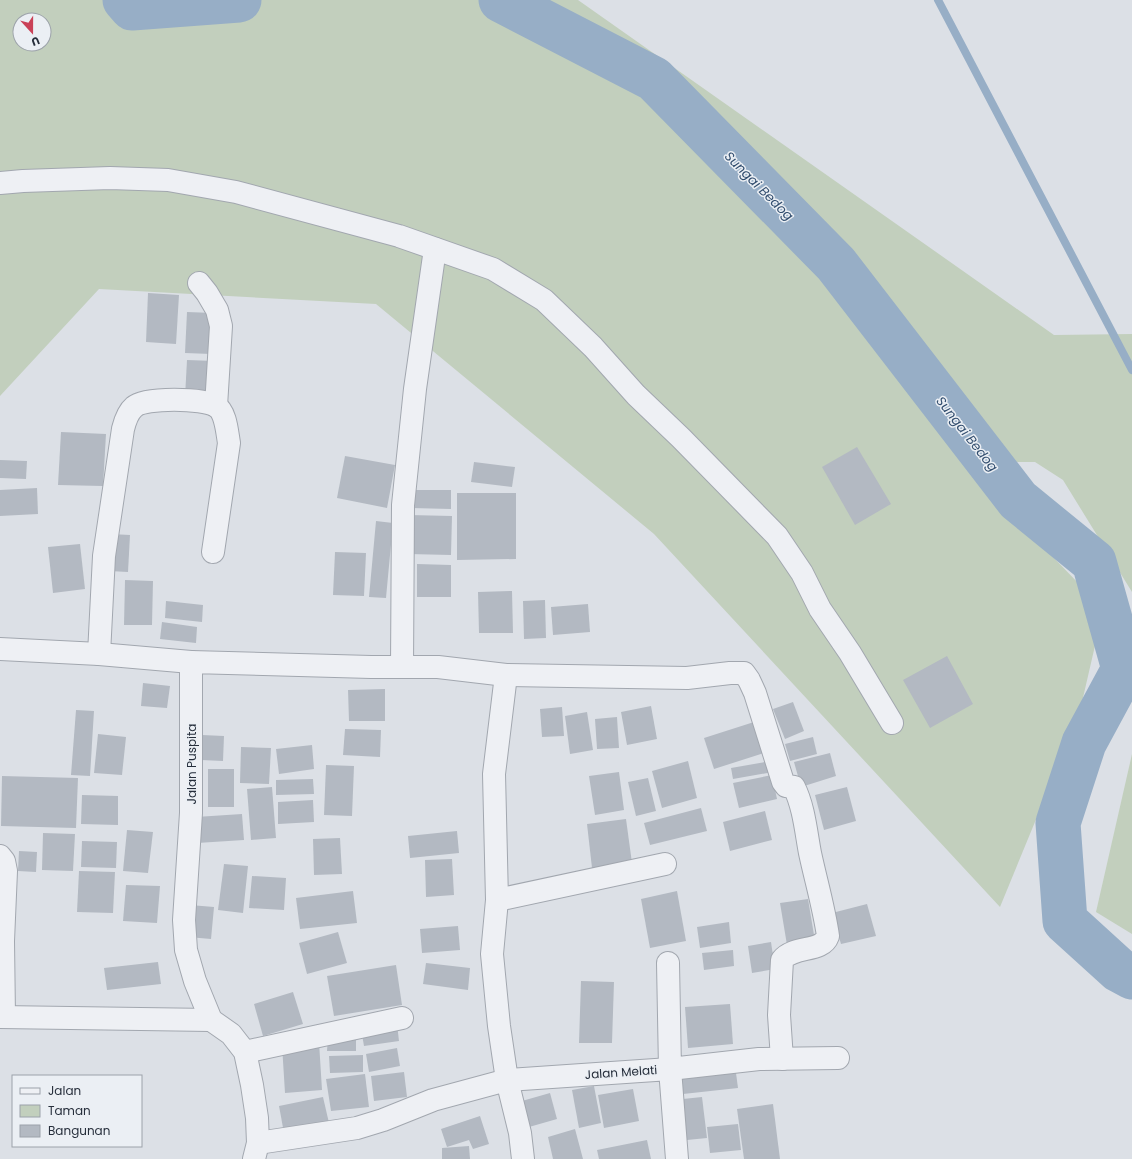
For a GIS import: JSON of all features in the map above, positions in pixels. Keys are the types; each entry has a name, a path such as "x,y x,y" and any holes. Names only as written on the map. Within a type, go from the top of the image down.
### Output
{"street":[{"path":"0,183 110,178 168,180 236,192 399,236 420,245 493,269 544,300 593,347 636,396 744,500 777,536 802,573 820,609 850,653 892,723"},
{"path":"402,667 402,505 415,389 435,249"},
{"path":"199,283 217,310 221,326 216,406"},
{"path":"99,654 104,556 123,429 126,417 134,407 144,402 180,399 203,402 216,406 222,414 227,427 229,443 213,552"},
{"path":"0,649 99,654 191,662 371,668 438,667 506,675 687,678 730,673 744,673 755,693 783,782 786,786 794,787 799,801 813,869 822,902 828,936 826,941 821,945 791,952 782,960 780,972 779,1015 782,1059"},
{"name":"Jalan Puspita","path":"191,662 191,813 184,920 186,950 194,981 211,1020"},
{"path":"506,675 494,774 497,900 492,954 499,1026 507,1080 520,1133 523,1159"},
{"path":"0,856 4,861 6,871 2,1017 211,1020 231,1034 245,1052 257,1118 256,1151"},
{"path":"497,900 665,864"},
{"path":"668,963 670,1069 759,1060 838,1058"},
{"path":"245,1052 402,1018"},
{"name":"Jalan Melati","path":"256,1151 357,1128 383,1120 433,1100 507,1080 670,1069 677,1159"}],"green space":[{"path":"0,0 578,0 1054,335 1132,334 1132,592 1063,480 1035,462 1017,462 992,494 1082,587 1097,637 1079,715 1000,907 654,534 376,304 99,289 0,396"},
{"path":"1132,754 1132,934 1096,912"}],"building":[{"path":"148,293 179,295 176,344 146,342"},
{"path":"187,312 213,313 211,354 185,353"},
{"path":"187,360 215,361 214,398 185,397"},
{"path":"61,432 106,434 103,486 58,485"},
{"path":"857,447 891,504 855,525 822,467"},
{"path":"345,456 395,465 387,508 337,498"},
{"path":"0,460 27,461 26,479 0,478"},
{"path":"474,462 515,467 512,487 471,482"},
{"path":"37,488 38,514 0,516 0,490"},
{"path":"411,490 451,490 451,509 411,508"},
{"path":"457,493 516,493 516,559 457,560"},
{"path":"409,515 452,516 451,555 408,554"},
{"path":"376,521 393,523 386,598 369,597"},
{"path":"111,534 130,535 128,572 109,571"},
{"path":"80,544 85,589 53,593 48,547"},
{"path":"335,552 366,553 364,596 333,595"},
{"path":"417,564 451,565 451,597 417,597"},
{"path":"125,580 153,581 152,625 124,625"},
{"path":"512,591 513,633 479,633 478,592"},
{"path":"545,600 546,638 524,639 523,601"},
{"path":"166,601 203,605 202,622 165,618"},
{"path":"588,604 590,632 553,635 551,607"},
{"path":"162,622 197,627 196,643 160,639"},
{"path":"947,656 973,704 930,728 903,680"},
{"path":"143,683 170,686 167,708 141,706"},
{"path":"385,689 385,721 349,721 348,690"},
{"path":"793,702 804,731 785,739 773,709"},
{"path":"651,706 657,739 627,745 621,712"},
{"path":"562,707 564,736 542,737 540,709"},
{"path":"76,710 94,711 90,776 71,775"},
{"path":"587,712 593,750 570,754 565,716"},
{"path":"617,717 619,748 597,749 595,719"},
{"path":"754,722 764,753 714,769 704,738"},
{"path":"345,729 381,730 380,757 343,755"},
{"path":"98,734 126,737 122,775 94,773"},
{"path":"202,735 224,736 223,761 201,760"},
{"path":"813,737 817,754 790,761 785,744"},
{"path":"312,745 314,769 279,774 276,749"},
{"path":"241,747 271,748 269,784 240,783"},
{"path":"830,753 836,776 801,787 794,762"},
{"path":"688,761 697,798 662,808 652,771"},
{"path":"771,761 773,772 733,779 731,768"},
{"path":"326,765 354,766 352,816 324,815"},
{"path":"208,769 234,769 234,807 208,807"},
{"path":"619,772 624,810 595,815 589,776"},
{"path":"772,775 777,799 739,808 733,783"},
{"path":"2,776 78,778 76,828 1,826"},
{"path":"648,778 656,811 636,816 628,782"},
{"path":"313,779 314,794 276,795 276,780"},
{"path":"272,787 276,838 251,840 247,789"},
{"path":"847,787 856,821 824,830 815,795"},
{"path":"82,795 118,796 118,825 81,824"},
{"path":"313,800 314,822 278,824 278,802"},
{"path":"701,808 707,831 650,845 644,823"},
{"path":"765,811 772,840 730,851 723,822"},
{"path":"242,814 244,840 197,843 196,817"},
{"path":"626,819 632,863 592,868 587,824"},
{"path":"127,830 153,832 148,873 123,871"},
{"path":"457,831 459,853 410,858 408,836"},
{"path":"43,833 75,834 73,871 42,870"},
{"path":"340,838 342,874 314,875 313,839"},
{"path":"82,841 117,842 116,868 81,867"},
{"path":"19,851 37,852 36,872 18,871"},
{"path":"452,859 454,895 426,897 425,860"},
{"path":"224,864 248,866 243,913 218,910"},
{"path":"79,871 115,872 113,913 77,912"},
{"path":"252,876 286,878 284,910 249,908"},
{"path":"126,885 160,886 157,923 123,921"},
{"path":"353,891 357,923 300,929 296,898"},
{"path":"677,891 686,941 650,948 641,899"},
{"path":"808,899 815,941 787,945 780,903"},
{"path":"867,904 876,936 841,944 832,913"},
{"path":"190,905 214,907 211,939 188,937"},
{"path":"729,922 731,943 700,948 697,927"},
{"path":"458,926 460,950 422,953 420,929"},
{"path":"338,932 347,963 307,974 299,943"},
{"path":"771,942 775,969 752,973 748,946"},
{"path":"733,950 734,966 704,970 702,953"},
{"path":"158,962 161,984 107,990 104,968"},
{"path":"426,963 470,968 468,990 423,984"},
{"path":"396,965 402,1005 334,1016 327,976"},
{"path":"581,981 614,982 612,1043 579,1043"},
{"path":"293,992 303,1024 263,1036 254,1004"},
{"path":"730,1004 733,1044 688,1048 685,1007"},
{"path":"397,1024 399,1041 364,1046 361,1029"},
{"path":"328,1037 356,1038 356,1051 327,1051"},
{"path":"319,1042 322,1090 285,1093 282,1045"},
{"path":"397,1048 400,1066 369,1072 366,1054"},
{"path":"363,1055 363,1072 330,1073 329,1056"},
{"path":"404,1072 407,1097 374,1101 371,1076"},
{"path":"736,1073 738,1088 683,1094 681,1079"},
{"path":"365,1074 369,1107 331,1111 326,1079"},
{"path":"594,1086 601,1123 579,1128 572,1090"},
{"path":"633,1089 639,1121 604,1128 598,1095"},
{"path":"550,1093 557,1119 522,1129 515,1103"},
{"path":"323,1097 329,1123 284,1133 279,1106"},
{"path":"702,1097 707,1138 687,1140 683,1099"},
{"path":"773,1104 780,1159 744,1159 737,1109"},
{"path":"480,1116 489,1144 473,1149 469,1140 447,1147 441,1129"},
{"path":"738,1124 741,1150 710,1153 707,1127"},
{"path":"575,1129 583,1159 553,1159 548,1137"},
{"path":"647,1140 651,1159 599,1159 597,1150"},
{"path":"469,1146 470,1159 442,1159 442,1148"}],"waterway":[{"name":"Sungai Bedog","path":"125,0 132,8 239,0"},
{"name":"Sungai Bedog","path":"501,0 654,79 836,264 1018,500 1094,562 1124,669 1084,743 1058,823 1065,921 1119,970 1132,977"},
{"path":"938,0 1132,370"}]}
